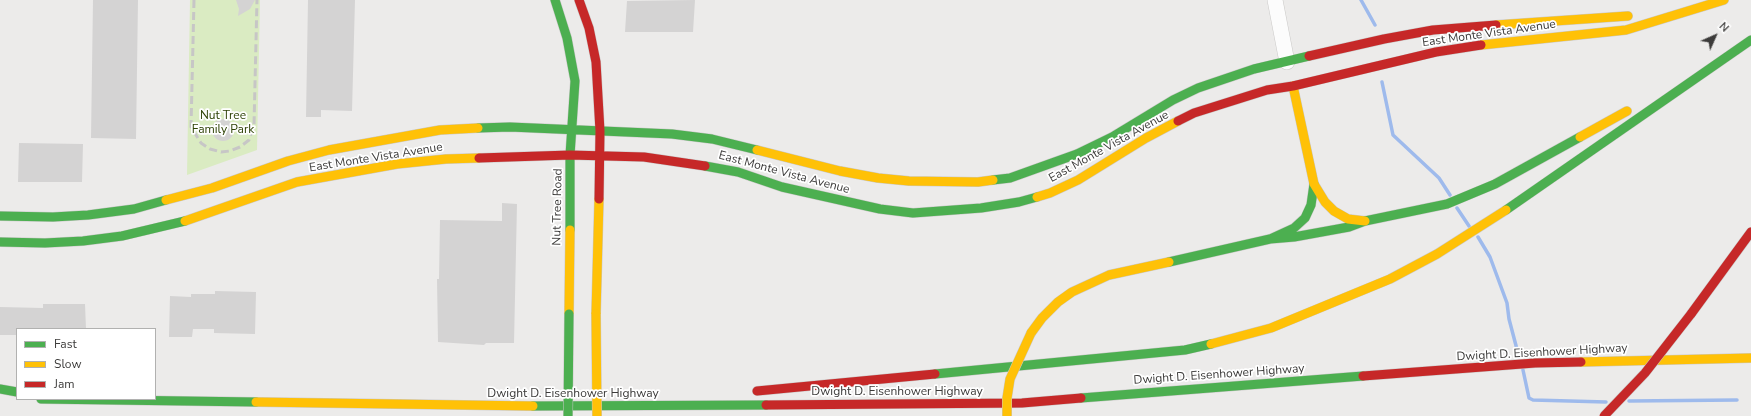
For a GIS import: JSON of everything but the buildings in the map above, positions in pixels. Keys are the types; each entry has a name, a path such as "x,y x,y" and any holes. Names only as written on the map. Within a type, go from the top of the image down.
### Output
{"main road":[{"name":"Nut Tree Road","path":"555,0 567,38 574,81 570,155 568,416"},
{"path":"579,0 589,28 596,62 600,131 596,314 596,416"},
{"name":"East Monte Vista Avenue","path":"0,242 45,243 83,241 122,236 159,228 204,215 273,189 297,182 397,164 446,158 600,155 692,162 738,172 782,187 880,209 914,213 981,208 1019,202 1050,193 1078,180 1146,138 1194,113 1267,90 1293,86 1436,52 1475,46 1626,30 1724,0"},
{"name":"East Monte Vista Avenue","path":"0,216 53,217 88,215 134,208 212,188 288,161 321,152 440,130 510,127 672,134 712,139 840,171 878,178 909,181 978,182 1010,178 1048,165 1112,137 1173,100 1198,88 1254,70 1287,62 1384,39 1433,30 1639,15 1706,6"},
{"path":"748,392 1185,350 1222,342 1271,328 1390,279 1437,254 1518,202 1751,40"},
{"path":"1648,100 1723,59"},
{"path":"1270,240 1294,228 1305,218 1311,205 1314,184 1298,104 1287,62"},
{"path":"1006,416 1010,379 1031,333 1042,318 1058,302 1077,289 1109,275 1270,240 1335,230 1365,221 1447,204 1495,184 1635,107"},
{"path":"1314,184 1325,202 1334,211 1348,219 1365,221"},
{"path":"1604,416 1645,373 1691,314 1751,232"},
{"name":"Dwight D. Eisenhower Highway","path":"128,400 559,406 1022,403 1536,363 1751,358"},
{"path":"0,389 16,392"},
{"path":"559,406 701,396"},
{"path":"0,398 16,399"}],"street":[{"path":"1275,0 1287,62"}],"green space":[{"name":"Nut Tree Family Park","path":"190,0 260,0 257,150 187,175"}],"waterway":[{"path":"1361,0 1375,25"},
{"path":"1382,82 1393,135 1439,178 1450,195"},
{"path":"1457,208 1469,226"},
{"path":"1478,237 1490,257 1507,303 1509,319 1519,357"},
{"path":"1523,370 1529,398 1533,400 1606,402"},
{"path":"1629,401 1737,400"}],"railway":[{"path":"194,0 191,127 201,143 210,149 221,152 230,151 240,147 249,140 254,125 257,0"}],"traffic: fast":[{"path":"555,0 567,38 575,81 570,155 570,230"},
{"path":"1506,210 1751,40"},
{"path":"993,180 1010,178 1077,154 1112,137 1173,100 1198,88 1254,69 1309,56"},
{"path":"478,128 510,127 672,134 712,139 757,150"},
{"path":"1270,239 1294,237 1349,227 1365,221 1447,204 1495,184 1580,137"},
{"path":"705,166 738,172 782,187 880,209 913,213 981,208 1019,202 1037,197"},
{"path":"1169,262 1270,239 1294,228 1305,218 1311,205 1314,184"},
{"path":"0,216 53,217 88,215 134,209 166,200"},
{"path":"0,242 45,243 83,241 122,236 185,221"},
{"path":"568,416 569,314"},
{"path":"935,374 1185,350 1211,344"},
{"path":"1081,398 1363,376"},
{"path":"0,389 16,392"},
{"path":"113,400 256,402"},
{"path":"533,406 766,405"}],"traffic: slow":[{"path":"1481,45 1626,30 1724,0"},
{"path":"1496,25 1628,16"},
{"path":"1293,86 1314,184 1325,202 1334,211 1348,219 1365,221"},
{"path":"1580,137 1627,111"},
{"path":"1037,197 1050,193 1078,180 1146,138 1178,121"},
{"path":"166,200 212,188 288,161 329,150 440,130 478,128"},
{"path":"757,150 840,171 878,178 909,181 978,182 993,180"},
{"path":"185,221 297,182 397,164 446,159 479,158"},
{"path":"596,314 599,199"},
{"path":"1211,344 1271,328 1390,279 1437,254 1506,210"},
{"path":"569,314 570,230"},
{"path":"1031,333 1042,318 1058,302 1072,292 1109,275 1169,262"},
{"path":"596,314 597,416"},
{"path":"1007,416 1007,398 1010,379 1031,333"},
{"path":"1581,362 1751,358"},
{"path":"256,402 533,406"}],"traffic: jam":[{"path":"579,0 589,28 596,62 600,131 599,199"},
{"path":"1309,56 1384,39 1433,30 1496,25"},
{"path":"1178,121 1194,113 1267,90 1293,86 1436,52 1481,45"},
{"path":"479,158 570,155 644,157 705,166"},
{"path":"1691,314 1751,232"},
{"path":"1604,416 1645,373 1691,314"},
{"path":"1363,376 1535,363 1581,362"},
{"path":"757,391 935,374"},
{"path":"766,405 1022,403 1081,398"}]}
